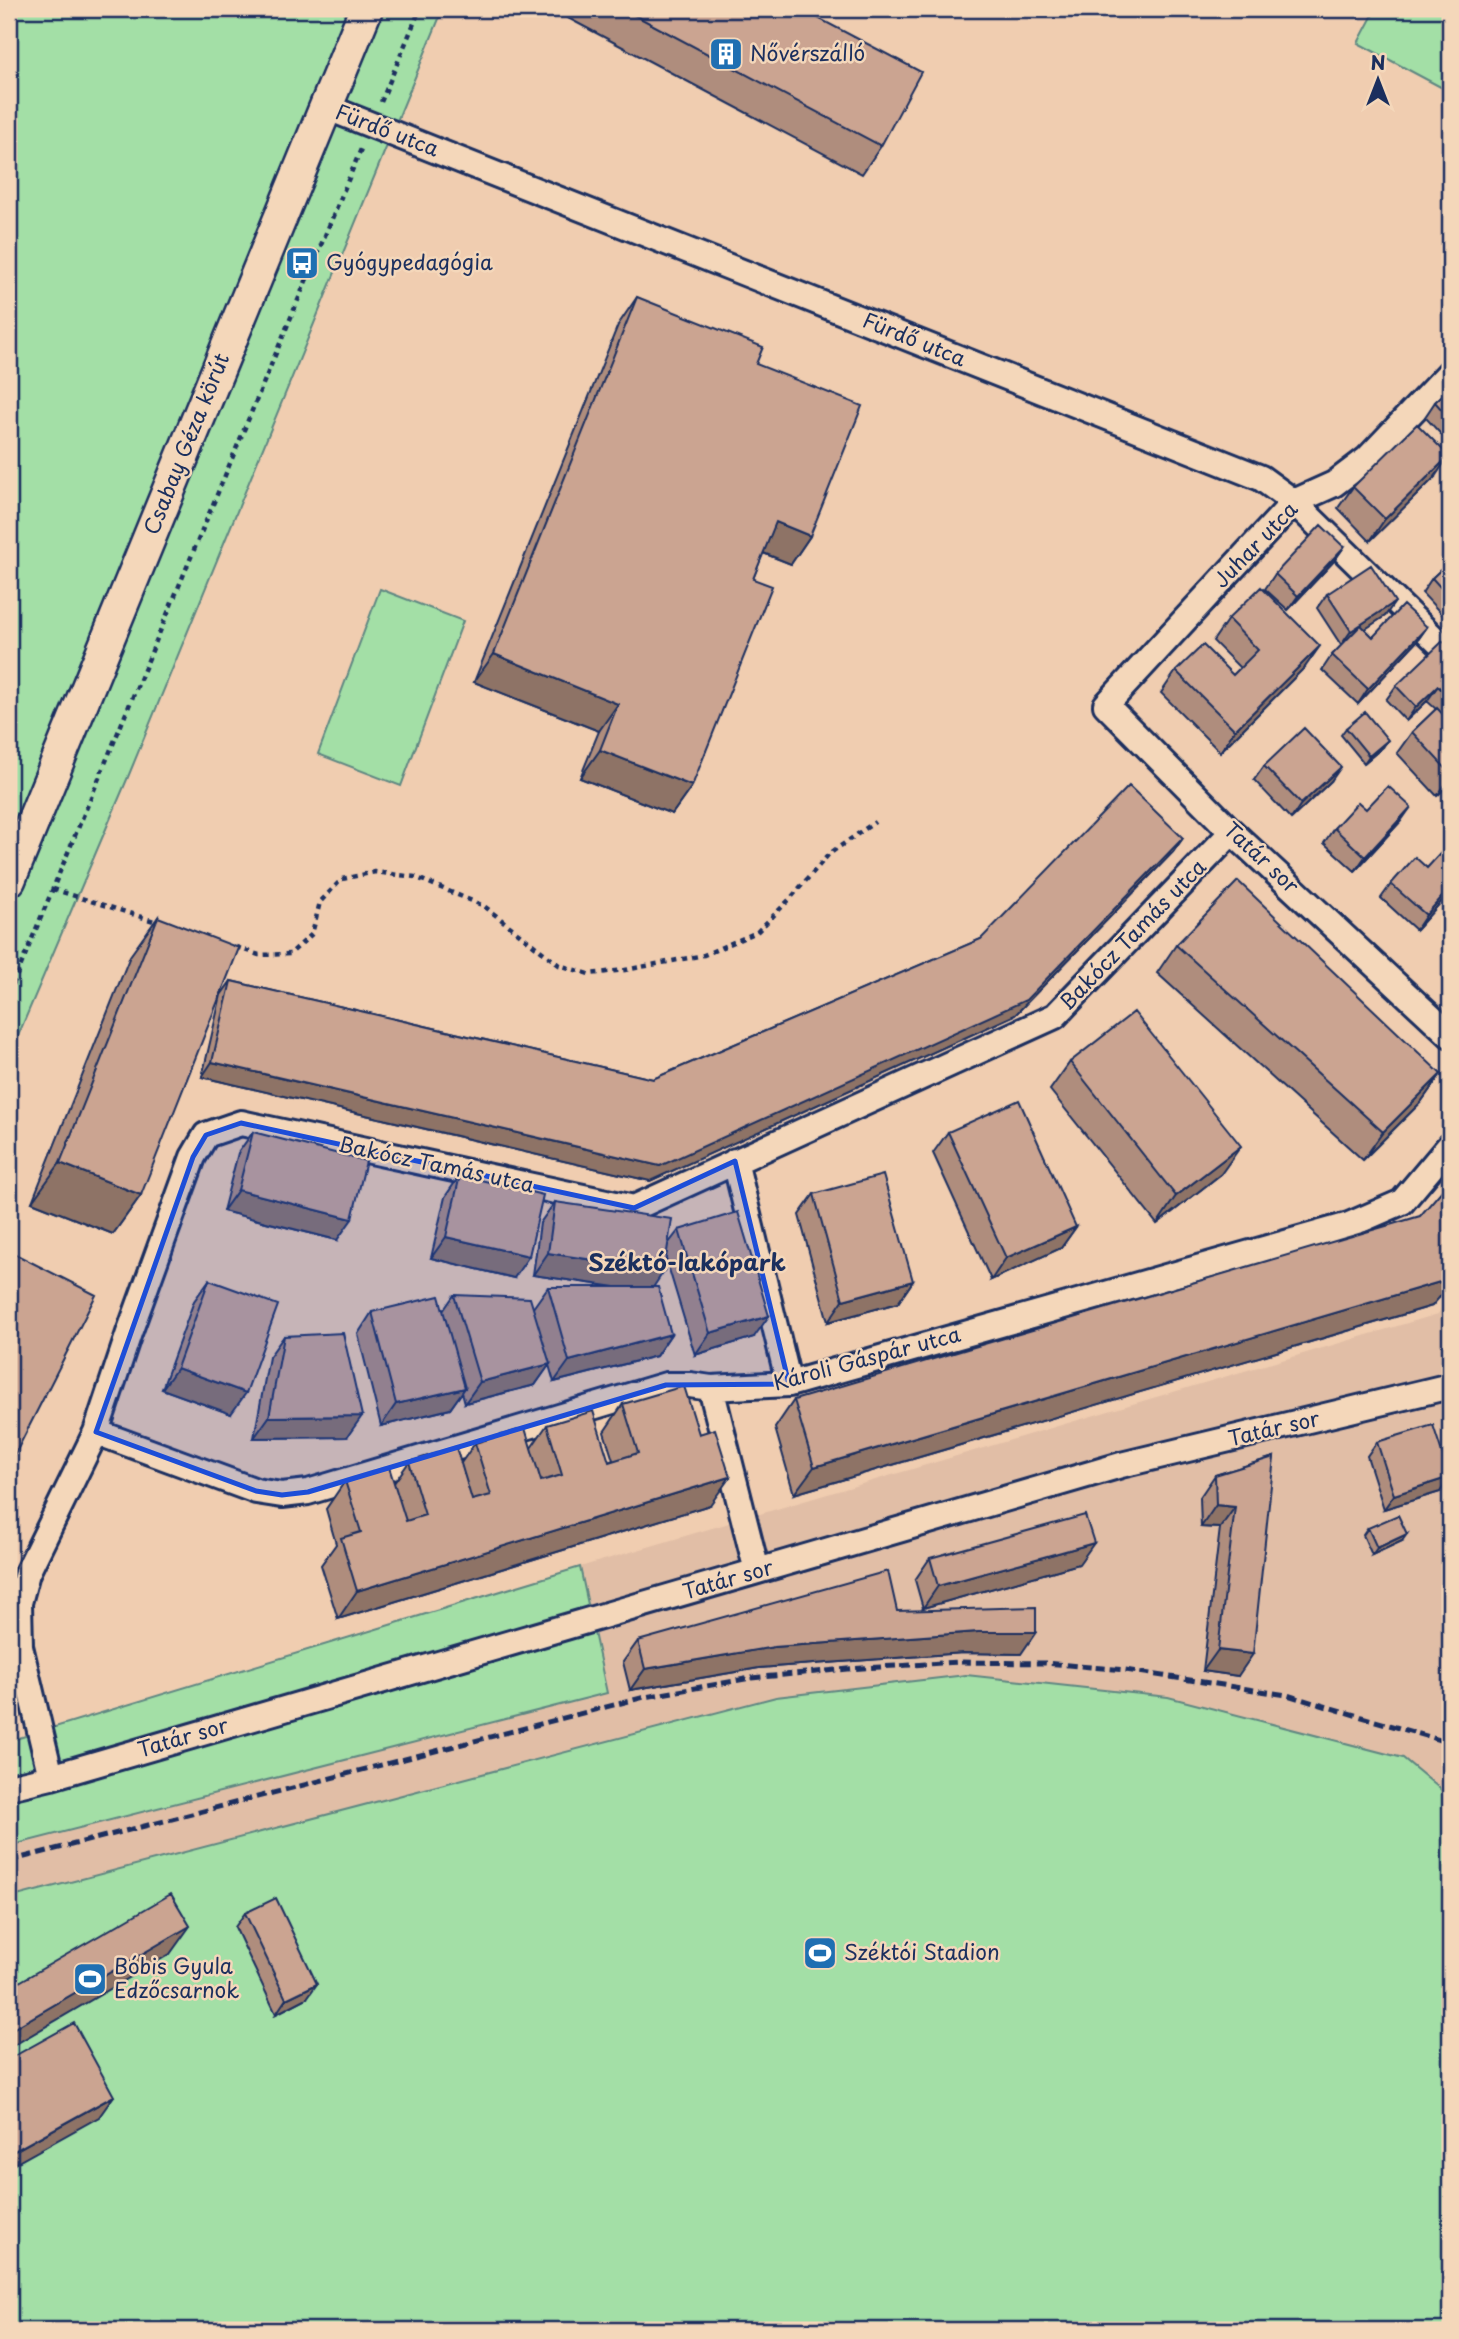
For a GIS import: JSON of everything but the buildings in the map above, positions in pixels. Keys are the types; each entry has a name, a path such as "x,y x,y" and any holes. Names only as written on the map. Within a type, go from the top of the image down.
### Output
{"street":[{"name":"Csabay Géza körút","path":"9,880 366,9"},
{"name":"Fürdő utca","path":"326,107 1261,478 1294,502 1450,654"},
{"name":"Juhar utca","path":"1105,705 1294,502 1334,484 1367,459 1450,372"},
{"name":"Tatár sor","path":"1105,705 1232,832 1450,1035"},
{"name":"Bakócz Tamás utca","path":"51,1777 20,1646 20,1593 27,1573 96,1432 192,1157 206,1135 241,1123 634,1208 1055,1016 1232,832"},
{"name":"Károli Gáspár utca","path":"96,1432 256,1491 282,1495 308,1492 666,1385 711,1388 789,1384 1349,1225 1402,1202 1450,1145"},
{"path":"735,1161 789,1384"},
{"name":"Tatár sor","path":"9,1787 1121,1465 1450,1387"},
{"path":"711,1388 757,1571"}],"path":[{"path":"9,994 419,9"},
{"path":"233,947 259,955 290,954 312,934 320,902 342,879 375,872 415,877 484,905 559,965 589,974 663,964 704,955 757,932 829,854 875,822"},
{"path":"53,889 169,926"}],"highlighted area":[{"path":"241,1123 634,1208 735,1161 789,1384 666,1385 308,1492 282,1495 256,1491 96,1432 193,1157 206,1135"}],"shaded area":[{"path":"1450,1293 1450,1797 1403,1758 1168,1697 966,1675 776,1697 9,1898 9,1846 607,1693 580,1567 1438,1314"}],"green space":[{"path":"9,9 443,9 128,777 9,1057"},
{"path":"1376,9 1450,9 1450,92 1358,43"},
{"path":"380,589 463,621 401,786 318,754"},
{"path":"580,1567 607,1693 9,1846 9,1741"},
{"name":"Széktói Stadion","path":"966,1675 1168,1697 1403,1758 1450,1797 1450,2330 9,2330 9,1898 776,1697"}],"railway":[{"path":"9,1861 645,1697 751,1678 848,1669 958,1662 1045,1663 1125,1670 1287,1695 1450,1743"}],"place":[{"name":"Nővérszálló","path":"726,54"},
{"name":"Gyógypedagógia","path":"302,263"},
{"name":"Széktói Stadion","path":"820,1953"},
{"name":"Bóbis Gyula Edzőcsarnok","path":"90,1979"}],"district":[{"name":"Széktó-lakópark","path":"687,1263"}]}
